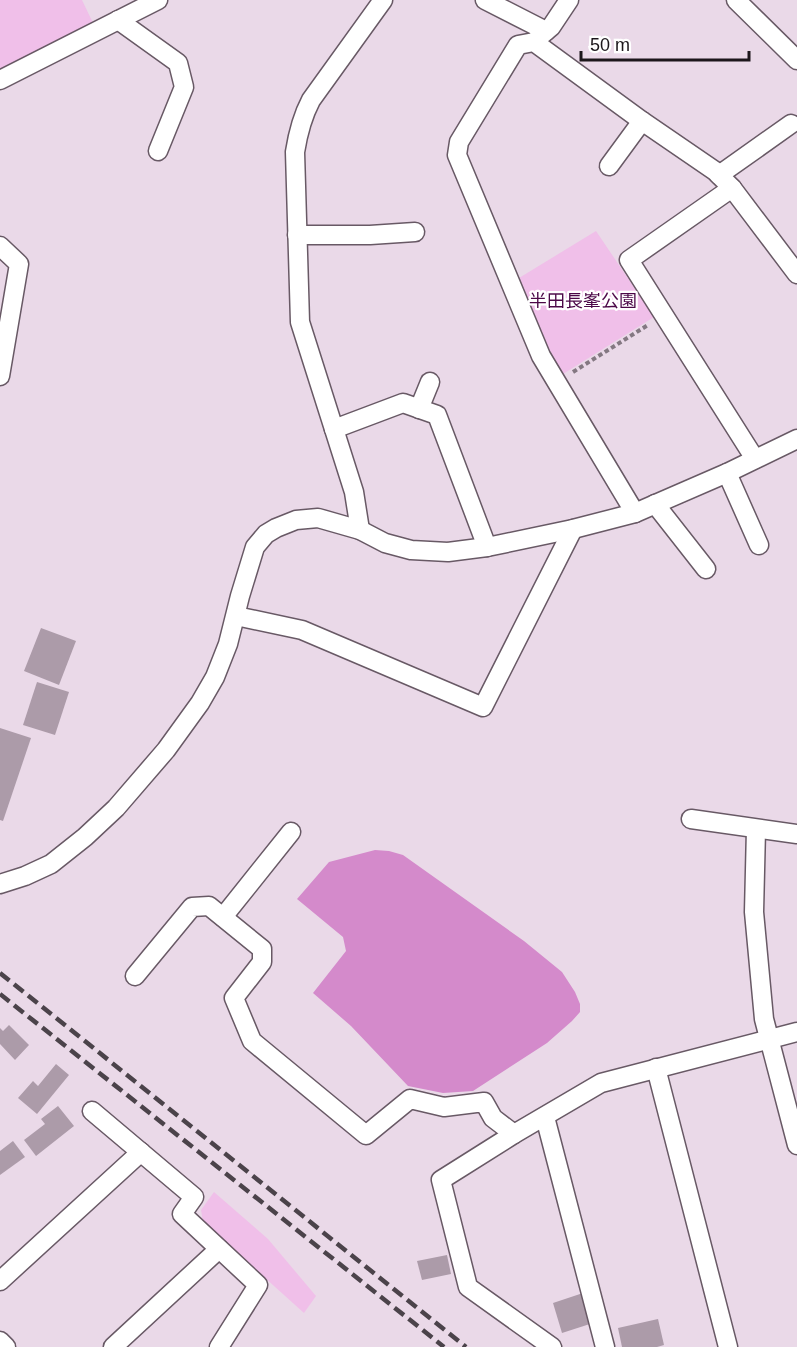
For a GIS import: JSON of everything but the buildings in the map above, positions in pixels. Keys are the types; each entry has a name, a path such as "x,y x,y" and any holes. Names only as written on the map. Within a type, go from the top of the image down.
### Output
{"street":[{"path":"0,80 158,0"},
{"path":"360,530 354,492 300,322 296,152 298,131 311,100 382,0"},
{"path":"485,0 540,37 642,121 719,175 732,188 797,274"},
{"path":"569,0 540,37 518,45 459,142 457,155 541,356 634,513"},
{"path":"736,0 797,60"},
{"path":"118,20 178,63 184,87 158,151"},
{"path":"609,166 642,121"},
{"path":"719,175 791,124"},
{"path":"732,188 629,260 754,459"},
{"path":"297,235 370,235 415,232"},
{"path":"0,246 19,264 0,376"},
{"path":"419,409 430,382"},
{"path":"334,429 404,403 437,416 487,547"},
{"path":"0,884 51,864 85,837 116,808 166,750 200,703 220,666 255,547 266,534 287,523 318,518 360,530 385,543 411,550 448,552 487,547 573,529 634,513 727,473 797,439"},
{"path":"727,473 759,545"},
{"path":"655,504 706,569"},
{"path":"236,616 302,630 483,707 573,529"},
{"path":"691,819 797,834"},
{"path":"756,829 754,912 764,1018 797,1145"},
{"path":"223,917 291,832"},
{"path":"135,976 192,907 209,906 262,949 262,962 234,998 252,1041 366,1135 410,1100 444,1107 484,1102 493,1118 514,1134"},
{"path":"552,1347 468,1287 441,1180 601,1083 797,1032"},
{"path":"656,1068 728,1347"},
{"path":"92,1111 194,1197 182,1214 258,1284 219,1347"},
{"path":"545,1117 605,1347"},
{"path":"0,1281 141,1152"},
{"path":"113,1347 219,1249"},
{"path":"0,1341 6,1347"}],"path":[{"path":"556,383 663,315"}],"green space":[{"path":"0,0 82,0 93,23 0,69"},
{"name":"半田長峯公園","path":"596,231 654,317 563,374 550,351 519,278"},
{"path":"214,1192 268,1239 316,1296 304,1313 203,1222 201,1210"}],"shaded area":[{"path":"375,850 403,855 524,941 562,972 575,992 580,1004 580,1012 547,1043 473,1091 443,1093 408,1086 351,1026 313,993 346,951 343,937 297,899 329,862"}],"railway":[{"path":"0,973 466,1347"},
{"path":"0,994 444,1347"}]}
